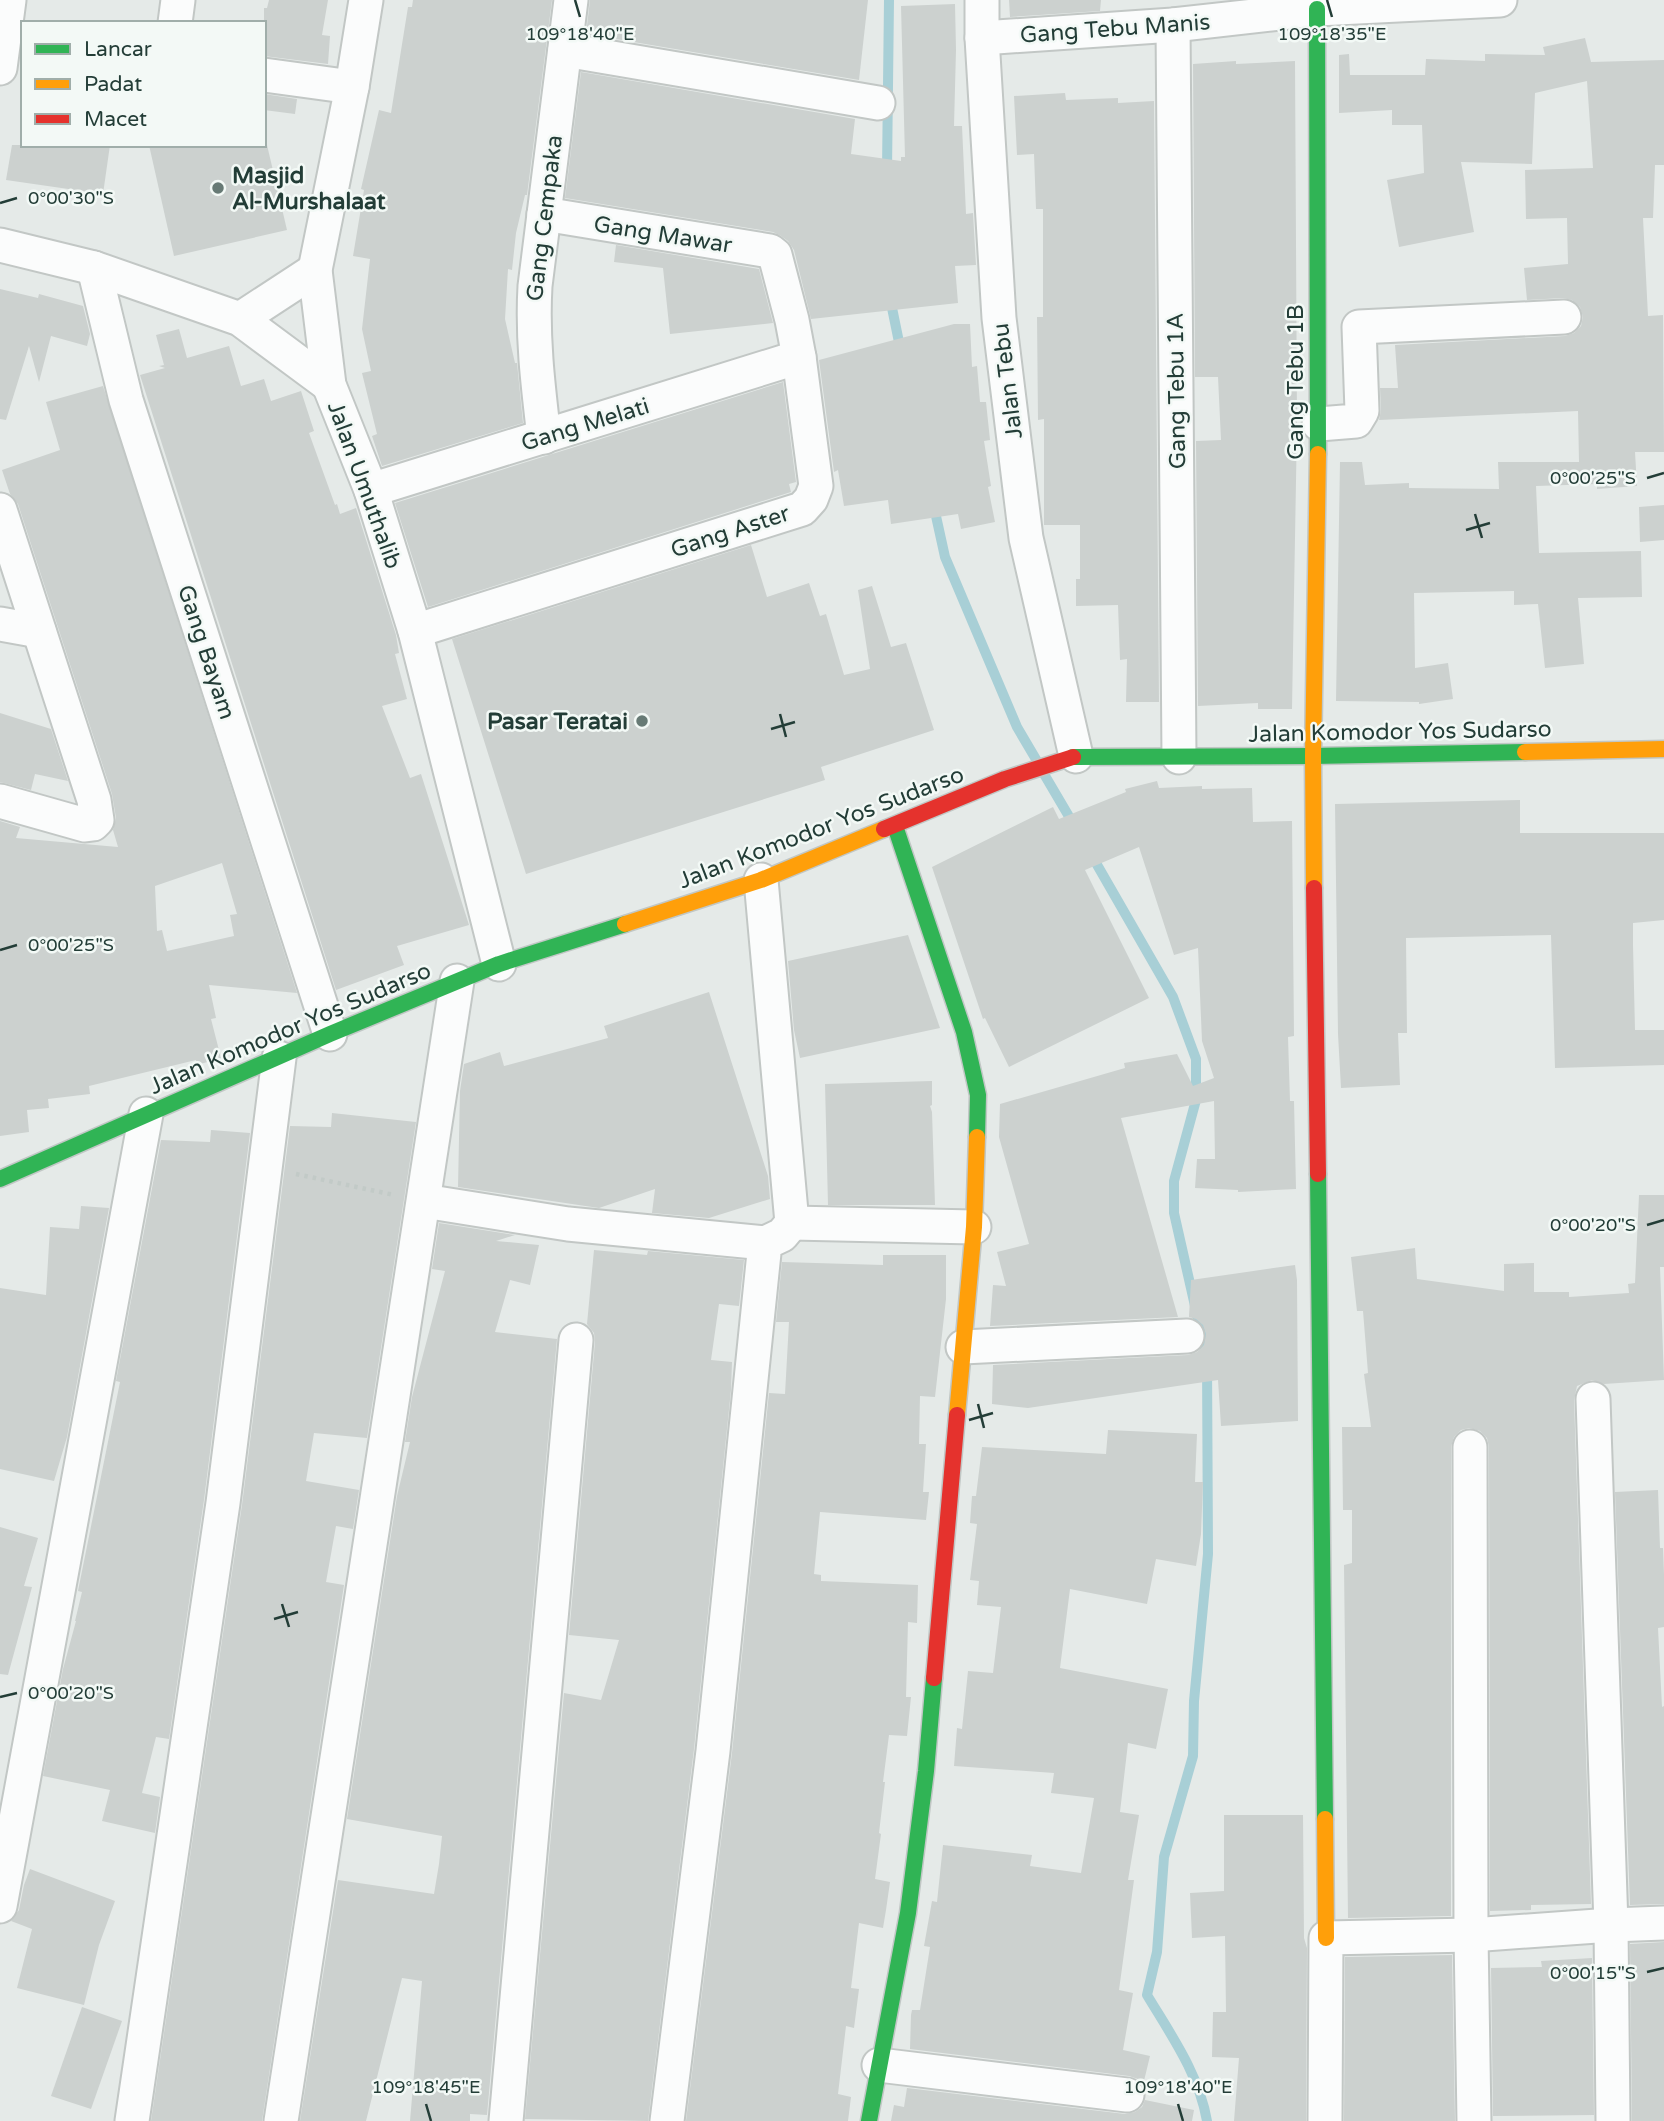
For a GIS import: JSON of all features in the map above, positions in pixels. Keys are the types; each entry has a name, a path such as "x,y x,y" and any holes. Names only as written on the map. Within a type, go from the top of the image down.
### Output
{"street":[{"path":"9,0 9,48"},
{"path":"175,21 178,0"},
{"name":"Jalan Umuthalib","path":"366,0 316,270 329,385 371,490 415,631 499,964"},
{"name":"Gang Cempaka","path":"544,437 533,320 571,0"},
{"name":"Jalan Tebu","path":"982,0 999,318 1026,538 1070,758"},
{"name":"Gang Tebu Manis","path":"982,38 1173,25 1317,9 1500,0"},
{"name":"Gang Tebu 1B","path":"1317,9 1319,424 1313,756 1326,1938"},
{"name":"Gang Tebu 1A","path":"1173,25 1179,757"},
{"path":"565,50 878,103"},
{"path":"266,75 352,87"},
{"name":"Gang Mawar","path":"544,214 770,251 778,261"},
{"path":"0,246 94,268 240,319 329,385"},
{"name":"Gang Aster","path":"415,631 802,509 811,499 816,486 799,357 778,261"},
{"name":"Gang Bayam","path":"94,268 126,400 330,1034"},
{"path":"240,319 316,270"},
{"path":"1319,424 1356,421 1362,411 1359,327 1563,317"},
{"name":"Gang Melati","path":"371,490 799,357"},
{"path":"0,510 94,800 97,820 93,824 85,825 0,801"},
{"path":"0,624 39,631"},
{"name":"Jalan Komodor Yos Sudarso","path":"0,1179 330,1034 499,964 761,880 1005,779 1070,758 1664,749"},
{"path":"869,2121 908,1913 926,1771 974,1227 978,1094 964,1032 895,826"},
{"path":"424,1201 568,1224 765,1243 789,1229 792,1223 761,880"},
{"path":"281,2121 457,981"},
{"path":"132,2121 222,1503 279,1058"},
{"path":"0,1906 146,1114"},
{"path":"792,1223 974,1227"},
{"path":"667,2121 713,1751 765,1243"},
{"path":"963,1347 1187,1336"},
{"path":"506,2121 576,1339"},
{"path":"1593,1399 1611,1925 1612,2121"},
{"path":"1470,1447 1474,2121"},
{"path":"1325,2121 1326,1938 1471,1935 1664,1923"},
{"path":"879,2065 1128,2095"}],"path":[{"path":"264,1167 424,1201"}],"building":[{"path":"269,0 328,0 322,35 330,36 328,64 266,56 264,8 267,8"},
{"path":"413,0 552,0 527,195 516,233 512,270 508,269 505,319 517,363 523,423 382,466 372,436 377,434 362,373 371,371 362,329 370,259 353,256 364,190 361,189 379,110 391,113 408,7 412,7"},
{"path":"590,0 868,0 859,80 586,34"},
{"path":"1009,0 1101,0 1100,11 1010,17"},
{"path":"955,4 954,126 962,126 966,214 973,213 976,265 955,266 958,303 811,319 794,250 788,241 773,232 565,198 581,72 855,119 851,154 901,161 901,157 905,157 901,6"},
{"path":"1585,38 1591,62 1664,60 1664,165 1655,165 1653,218 1643,218 1648,316 1663,315 1664,452 1635,452 1637,486 1597,489 1597,484 1536,486 1539,553 1641,551 1642,597 1578,598 1584,664 1545,668 1538,604 1514,605 1514,591 1414,593 1415,668 1448,663 1453,699 1419,704 1336,701 1340,462 1362,462 1365,485 1409,483 1409,488 1499,489 1498,462 1579,462 1578,411 1379,420 1380,388 1398,388 1395,345 1565,336 1574,333 1581,326 1583,317 1580,307 1572,300 1527,300 1524,268 1568,264 1567,218 1526,219 1525,170 1593,168 1587,81 1535,93 1532,164 1461,162 1474,232 1399,247 1387,180 1424,173 1422,125 1392,125 1392,110 1339,113 1339,55 1349,54 1350,75 1425,75 1426,59 1485,61 1485,54 1545,55 1543,47"},
{"path":"1236,61 1236,64 1295,61 1297,424 1292,709 1258,709 1258,703 1198,706 1196,441 1221,440 1218,377 1195,377 1193,64"},
{"path":"1065,93 1066,100 1118,98 1118,103 1154,101 1159,702 1126,702 1127,659 1120,660 1118,605 1076,606 1076,579 1080,579 1080,525 1044,525 1044,419 1038,420 1037,317 1043,317 1043,209 1036,209 1034,154 1017,155 1014,96"},
{"path":"266,94 297,99 295,114 266,110"},
{"path":"12,145 110,147 103,194 6,180"},
{"name":"Masjid Al-Murshalaat","path":"267,145 287,230 174,256 149,147"},
{"path":"616,245 759,269 773,323 670,334 663,268 614,262"},
{"path":"0,289 38,298 39,294 83,306 90,334 87,346 51,336 39,382 29,346 6,420 0,419"},
{"path":"954,324 970,324 972,367 977,366 980,402 986,402 990,440 984,441 991,486 988,487 995,522 961,529 958,514 891,524 888,500 844,506 838,470 834,472 819,360"},
{"path":"179,329 187,358 229,346 241,386 264,379 271,401 301,391 314,431 309,433 335,505 337,504 340,514 356,508 396,635 399,653 395,654 407,699 382,706 410,778 421,774 469,925 397,946 404,965 336,990 140,375 165,368 159,366 164,365 156,335"},
{"path":"783,382 796,482 789,484 791,492 428,607 395,503"},
{"path":"103,386 297,993 209,985 216,1018 211,1019 221,1058 197,1065 196,1060 89,1086 90,1094 48,1099 49,1108 27,1110 29,1132 0,1136 0,821 20,827 16,838 118,847 113,830 116,818 112,794 18,504 10,494 2,470 60,450 46,402","holes":["222,863 237,914 230,915 234,936 167,951 162,930 157,931 155,886"]},
{"path":"1664,505 1664,540 1640,542 1639,507"},
{"name":"Pasar Teratai","path":"751,545 767,597 809,583 820,616 826,614 844,675 870,669 858,590 872,586 891,647 906,643 934,730 821,767 825,780 526,874 452,639"},
{"path":"0,713 51,729 68,781 35,774 31,790 0,782"},
{"path":"1157,781 1159,788 1252,788 1253,822 1292,821 1294,1036 1288,1037 1290,1101 1294,1101 1296,1189 1238,1192 1195,1188 1197,1159 1215,1159 1214,1101 1121,1118 1178,1317 990,1326 993,1285 1006,1286 997,1252 1029,1244 999,1137 1000,1104 1125,1068 1124,1063 1177,1054 1193,1086 1214,1078 1202,1041 1198,948 1174,955 1139,847 1085,870 1149,998 1009,1067 985,1018 983,1019 932,867 1053,807 1059,819 1126,792 1125,789"},
{"path":"1520,800 1520,833 1664,833 1664,920 1633,923 1633,945 1635,1030 1664,1030 1664,1065 1555,1068 1551,935 1406,938 1407,1033 1398,1033 1400,1085 1341,1088 1335,804"},
{"path":"908,935 940,1028 800,1058 794,1030 788,961"},
{"path":"709,992 768,1176 770,1199 709,1218 652,1213 655,1189 599,1208 458,1187 460,1091 464,1064 500,1052 504,1066 608,1038 604,1026"},
{"path":"932,1081 930,1106 935,1205 828,1205 825,1084"},
{"path":"332,1113 416,1122 367,1438 314,1433 306,1481 359,1490 353,1529 336,1526 326,1582 344,1585 262,2121 151,2121 242,1505 290,1126 331,1127"},
{"path":"211,1130 250,1133 204,1500 169,1739 156,1737 142,1793 160,1797 155,1833 102,1821 110,1790 43,1776 63,1669 82,1592 78,1591 120,1382 116,1381 161,1140 210,1142"},
{"path":"1639,1195 1664,1195 1664,1267 1660,1267 1664,1380 1604,1384 1592,1380 1577,1386 1574,1400 1591,1904 1531,1905 1531,1910 1490,1911 1489,1447 1487,1438 1480,1431 1469,1428 1461,1430 1454,1437 1451,1447 1451,1916 1348,1918 1344,1565 1352,1563 1352,1510 1343,1510 1342,1427 1371,1427 1364,1374 1368,1373 1363,1311 1357,1311 1351,1257 1415,1248 1417,1279 1504,1291 1504,1264 1534,1263 1534,1292 1569,1292 1569,1297 1629,1293 1628,1284 1635,1283"},
{"path":"81,1206 109,1208 67,1437 54,1481 0,1469 0,1288 46,1295 50,1227 79,1229"},
{"path":"439,1223 515,1235 496,1241 539,1245 530,1285 510,1280 495,1332 557,1339 487,2115 470,2114 470,2121 410,2121 422,1981 402,1978 366,2121 300,2121 338,1880 434,1894 439,1864 442,1836 347,1819 397,1496 410,1442 405,1442 412,1397 445,1271 432,1269"},
{"path":"594,1250 647,1255 648,1251 744,1260 739,1306 719,1304 711,1360 732,1362 731,1390 694,1749 648,2121 525,2119 564,1693 601,1700 619,1640 569,1635 595,1342 594,1333 587,1324"},
{"path":"883,1255 946,1255 946,1299 935,1397 920,1396 919,1444 926,1444 923,1492 929,1492 926,1520 820,1512 814,1574 821,1575 821,1581 918,1585 917,1623 908,1622 906,1697 911,1697 907,1736 889,1735 883,1782 881,1834 875,1879 890,1882 883,1928 859,1923 851,1988 859,1989 854,2028 846,2026 838,2094 851,2097 848,2121 686,2121 732,1753 769,1393 785,1394 789,1322 776,1322 782,1262 883,1265"},
{"path":"1295,1265 1298,1421 1221,1426 1218,1380 1028,1408 992,1404 993,1365 1188,1355 1197,1352 1204,1345 1206,1334 1203,1325 1189,1317 1191,1280"},
{"path":"1108,1430 1197,1434 1195,1482 1203,1482 1201,1534 1196,1566 1156,1559 1147,1604 1070,1589 1060,1668 1168,1689 1156,1749 1128,1743 1120,1812 1139,1815 1128,1880 1134,1880 1119,1990 1133,1993 1123,2050 1150,2056 1143,2085 1138,2079 1129,2076 910,2049 911,2015 912,2010 920,2010 930,1947 924,1946 932,1901 937,1902 943,1845 1032,1855 1030,1866 1081,1873 1094,1798 1051,1793 1054,1773 954,1766 957,1728 962,1729 968,1671 993,1673 1001,1607 977,1605 979,1581 970,1580 977,1524 970,1523 972,1496 976,1496 982,1447 1106,1454"},
{"path":"1658,1490 1664,1575 1664,1627 1658,1628 1662,1707 1664,1706 1664,1904 1630,1905 1615,1492"},
{"path":"0,1527 38,1538 24,1586 32,1587 8,1675 0,1674"},
{"path":"1224,1815 1303,1815 1304,1938 1307,1948 1306,2121 1234,2121 1239,2058 1212,2057 1213,2012 1226,2012 1225,1936 1192,1938 1190,1893 1224,1891"},
{"path":"30,1869 115,1901 99,1945 84,2005 17,1988 32,1929 11,1921 19,1910"},
{"path":"1664,1942 1664,2121 1632,2121 1630,1944"},
{"path":"1452,1955 1455,2121 1344,2121 1345,1957"},
{"path":"1592,1958 1594,2115 1493,2116 1491,1968 1542,1967 1541,1961"},
{"path":"82,2007 122,2021 91,2109 51,2096"},
{"path":"907,2088 1125,2114 1135,2112 1142,2107 1145,2100 1194,2110 1192,2121 891,2121 894,2105 904,2107"}],"waterway":[{"path":"887,171 889,0"},
{"path":"890,298 901,352"},
{"path":"934,507 945,557 1017,727 1037,761"},
{"path":"1044,774 1074,825"},
{"path":"1092,856 1173,997 1196,1059 1196,1100 1174,1181 1174,1213 1207,1359 1208,1554 1194,1701 1193,1756 1164,1857 1157,1952 1147,1995 1191,2071 1207,2121"}],"traffic: fast":[{"path":"1317,9 1318,454"},
{"path":"1073,757 1525,752"},
{"path":"895,826 964,1032 978,1095 977,1137"},
{"path":"0,1179 330,1034 499,964 625,924"},
{"path":"1318,1174 1325,1819"},
{"path":"869,2121 908,1913 926,1771 934,1678"}],"traffic: slow":[{"path":"1314,888 1313,756 1318,454"},
{"path":"1525,752 1664,749"},
{"path":"625,924 761,880 884,829"},
{"path":"957,1415 974,1227 977,1137"},
{"path":"1325,1819 1326,1938"}],"traffic: jam":[{"path":"884,829 1005,779 1073,757"},
{"path":"1314,888 1318,1174"},
{"path":"934,1678 957,1415"}],"place":[{"name":"Masjid Al-Murshalaat","path":"218,188"},
{"name":"Pasar Teratai","path":"642,721"}]}
